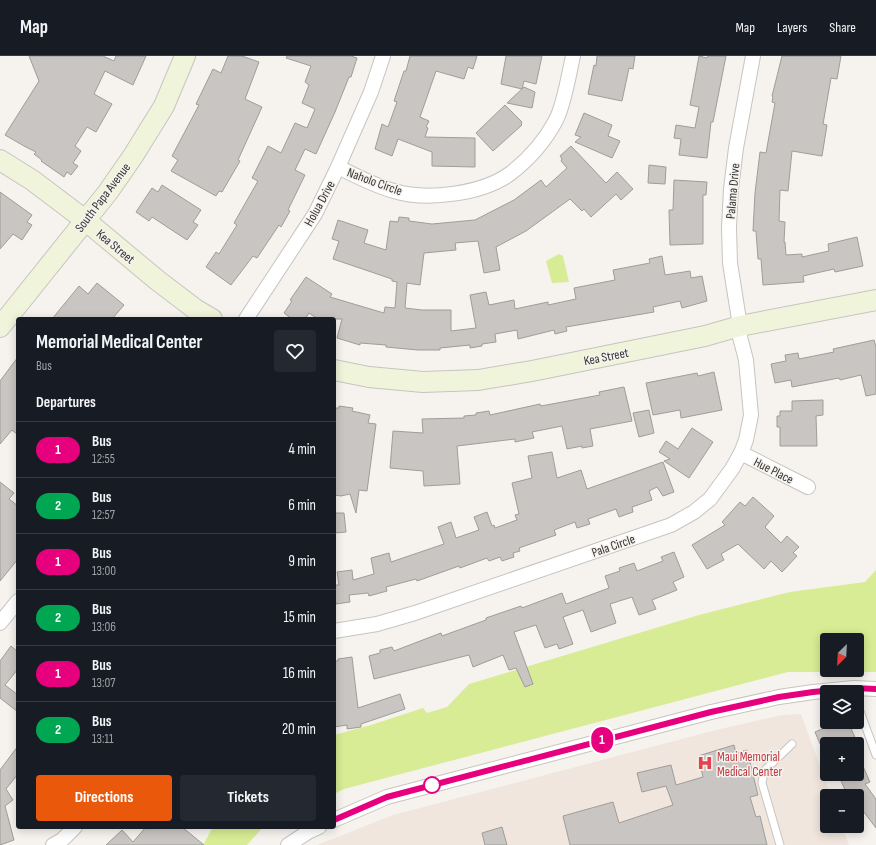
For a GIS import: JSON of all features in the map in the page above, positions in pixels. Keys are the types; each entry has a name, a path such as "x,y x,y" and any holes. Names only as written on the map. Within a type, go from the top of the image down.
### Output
{"street":[{"name":"South Papa Avenue","path":"0,327 108,192 133,156 164,106 185,56"},
{"name":"Holua Drive","path":"247,317 315,214 338,167 371,92 383,56"},
{"name":"Naholo Circle","path":"338,167 394,191 422,196 471,190 499,180 510,173 529,156 542,143 550,131 557,119 573,56"},
{"name":"Palama Drive","path":"740,326 730,263 729,227 731,189 736,148 753,56"},
{"name":"Kea Street","path":"0,160 32,180 85,220 157,280 195,309 209,317"},
{"name":"Kea Street","path":"336,370 369,377 423,382 478,380 690,339 740,326 876,300"},
{"name":"Pala Circle","path":"336,631 377,624 415,613 671,525 694,512 710,499 732,469 746,440 751,415 746,360 740,337 740,326"},
{"name":"Hue Place","path":"741,453 808,487"},
{"path":"0,623 16,603"},
{"path":"864,690 876,689"},
{"path":"336,819 387,797 711,712 779,697 820,692"},
{"path":"53,845 62,840 73,829"},
{"path":"288,845 315,829"}],"lane":[{"path":"864,722 876,755"},
{"path":"780,845 762,783 764,771 792,744"}],"shaded area":[{"name":"Maui Memorial Medical Center","path":"801,714 820,766 820,781 826,781 828,789 820,789 820,833 845,833 849,845 317,845 393,815 716,730 782,715"}],"green space":[{"path":"559,254 563,256 569,282 552,283 546,261"},
{"path":"876,570 876,672 864,672 864,633 820,633 820,672 788,672 344,789 336,793 336,734 423,708 427,713 447,707 469,684 699,615 790,592 865,582"},
{"path":"212,829 261,829 247,845 203,845"}],"building":[{"path":"29,56 103,56 114,61 116,56 146,56 133,85 105,71 94,94 112,104 96,132 87,127 75,146 81,151 73,163 78,166 71,175 67,172 64,177 41,161 42,160 34,154 36,152 5,135 39,81"},
{"path":"228,56 242,56 259,62 245,99 262,107 238,160 240,161 222,192 219,191 216,196 171,171 178,160 172,156 199,105 196,104 213,69 221,73"},
{"path":"287,56 351,56 357,58 351,77 349,77 316,154 305,149 295,170 305,175 288,210 290,211 281,227 279,225 257,258 253,256 231,285 206,267 216,252 219,254 237,225 234,223 258,181 252,178 268,146 281,153 295,123 307,128 315,109 302,103 309,85 305,82 311,66 286,58"},
{"path":"410,56 477,56 473,69 468,67 464,79 436,71 420,117 429,121 426,127 428,128 425,137 475,138 475,167 432,166 432,152 398,139 392,156 375,149 382,124 388,127 397,102 394,101 404,71 406,71"},
{"path":"506,56 542,56 536,84 524,81 522,89 501,84"},
{"path":"597,56 635,56 633,69 629,68 622,101 588,94 594,65 596,66"},
{"path":"699,56 707,58 708,56 726,56 713,122 711,122 707,158 679,155 681,139 674,138 676,125 695,128 699,107 690,105"},
{"path":"782,56 841,56 837,79 831,78 823,124 827,125 822,156 792,151 788,191 780,190 779,221 785,222 784,242 786,255 802,254 802,257 829,251 828,244 857,237 863,266 835,272 834,269 803,276 804,282 763,285 761,259 758,259 756,231 753,231 755,193 760,152 766,153 775,103 772,102 772,96"},
{"path":"524,87 535,92 532,108 507,103"},
{"path":"505,105 522,122 522,125 493,151 476,133"},
{"path":"584,113 612,125 608,136 620,141 612,158 575,142 581,137 575,135"},
{"path":"571,146 606,183 617,172 633,189 621,200 616,194 591,217 584,209 582,211 570,199 526,231 496,247 500,270 484,273 478,241 455,243 456,250 424,253 420,285 407,283 405,308 422,310 451,310 451,331 476,328 470,295 486,292 489,305 514,300 515,309 548,302 548,305 576,299 574,288 615,280 613,270 650,263 649,259 662,256 665,275 690,271 691,278 702,276 707,301 682,308 680,301 653,307 654,312 566,327 567,331 555,334 554,330 518,339 517,330 495,334 496,342 470,348 470,345 440,348 440,350 418,350 360,343 360,345 337,338 342,319 336,319 336,317 315,317 309,313 306,317 289,317 284,313 292,301 290,300 306,277 332,294 330,297 384,313 385,307 395,308 397,282 333,259 339,241 332,239 338,220 368,230 364,243 386,250 390,221 398,222 399,217 409,218 409,221 432,224 475,220 514,200 541,180 546,187 567,168 561,161 562,159 560,156"},
{"path":"649,165 666,167 665,184 648,183"},
{"path":"674,180 707,182 706,195 703,195 703,244 670,245 669,210 673,210"},
{"path":"162,185 201,210 193,222 198,225 187,240 152,217 149,221 136,212 152,188 158,192"},
{"path":"0,192 32,215 27,222 32,225 22,240 13,234 0,249"},
{"path":"97,283 124,305 114,317 54,317 79,286 88,294"},
{"path":"874,340 876,347 876,394 866,396 861,375 840,380 839,378 792,387 791,380 775,383 771,364 786,361 785,355 798,353 799,359 834,352 833,349"},
{"path":"16,360 16,433 12,430 0,444 0,381"},
{"path":"714,372 722,410 681,418 680,410 653,415 646,383 697,373 698,376"},
{"path":"624,387 632,421 590,429 593,446 582,448 582,446 567,449 562,426 532,432 534,438 515,442 515,439 457,446 460,484 424,486 423,471 390,468 393,431 423,433 422,419 464,418 464,416 476,415 476,413 489,411 490,415 540,404 541,406 600,395 599,392"},
{"path":"823,400 823,415 816,416 817,446 780,446 780,427 777,427 777,416 780,416 780,411 792,411 792,401"},
{"path":"339,406 353,408 352,411 370,415 368,423 376,424 367,491 359,490 356,513 350,494 336,495 336,408 339,408"},
{"path":"649,410 654,433 639,437 633,413"},
{"path":"692,428 713,442 689,478 664,461 670,459 659,452 666,441 678,449"},
{"path":"552,452 557,478 581,470 587,489 663,462 674,492 663,496 657,487 649,491 652,500 632,507 633,512 619,517 616,509 588,519 590,524 577,528 575,522 554,530 556,535 519,548 520,551 513,553 514,557 502,561 500,557 489,561 487,558 417,581 416,579 386,587 387,591 369,596 368,593 349,595 350,602 336,604 336,585 339,585 337,572 352,570 353,580 374,574 371,558 389,553 391,562 444,544 438,527 451,522 456,538 479,530 474,517 487,512 492,526 494,525 495,528 517,520 515,515 519,514 512,483 532,478 528,456"},
{"path":"0,482 14,493 9,499 16,504 16,561 0,581"},
{"path":"753,497 774,516 765,527 781,543 787,536 799,547 793,553 797,556 782,572 771,561 764,569 738,544 721,554 724,560 707,569 692,545 725,525 722,522 740,502 745,506"},
{"path":"336,513 344,513 346,532 336,533"},
{"path":"674,552 684,577 673,582 677,590 652,600 656,609 639,615 632,597 610,604 616,623 591,632 583,610 563,617 573,644 559,649 557,644 545,648 536,625 514,632 533,684 525,687 516,668 509,670 503,655 473,667 469,655 374,679 369,656 380,653 380,650 392,647 394,651 441,633 442,636 486,620 486,618 521,606 522,608 562,593 566,604 609,588 605,576 620,571 619,568 634,563 637,571 663,561 661,557"},
{"path":"11,646 16,650 16,671 5,685 16,693 16,710 0,698 0,661"},
{"path":"352,657 358,708 400,694 405,709 361,724 361,727 347,729 347,725 336,727 336,661 338,661 338,659"},
{"path":"822,729 851,729 855,737 820,737 820,744 815,732"},
{"name":"Maui Memorial Medical Center","path":"734,745 736,753 747,750 758,795 750,797 756,817 760,816 767,845 570,845 563,816 613,802 619,823 673,805 666,786 642,792 637,773 671,765 676,785 703,777 698,756"},
{"path":"16,749 16,776 6,789 13,800 5,806 14,840 0,845 0,770"},
{"path":"864,769 870,782 865,784 876,799 876,828 864,812 864,789 845,789 841,781 864,781"},
{"path":"502,827 507,845 485,845 482,833"},
{"path":"144,829 184,829 204,845 106,845 122,830 133,842"}],"bus line":[{"name":"1","path":"336,819 387,797 711,712 779,697 813,692 854,688 876,689"}],"place":[{"name":"Maui Memorial Medical Center","path":"705,763"}]}
